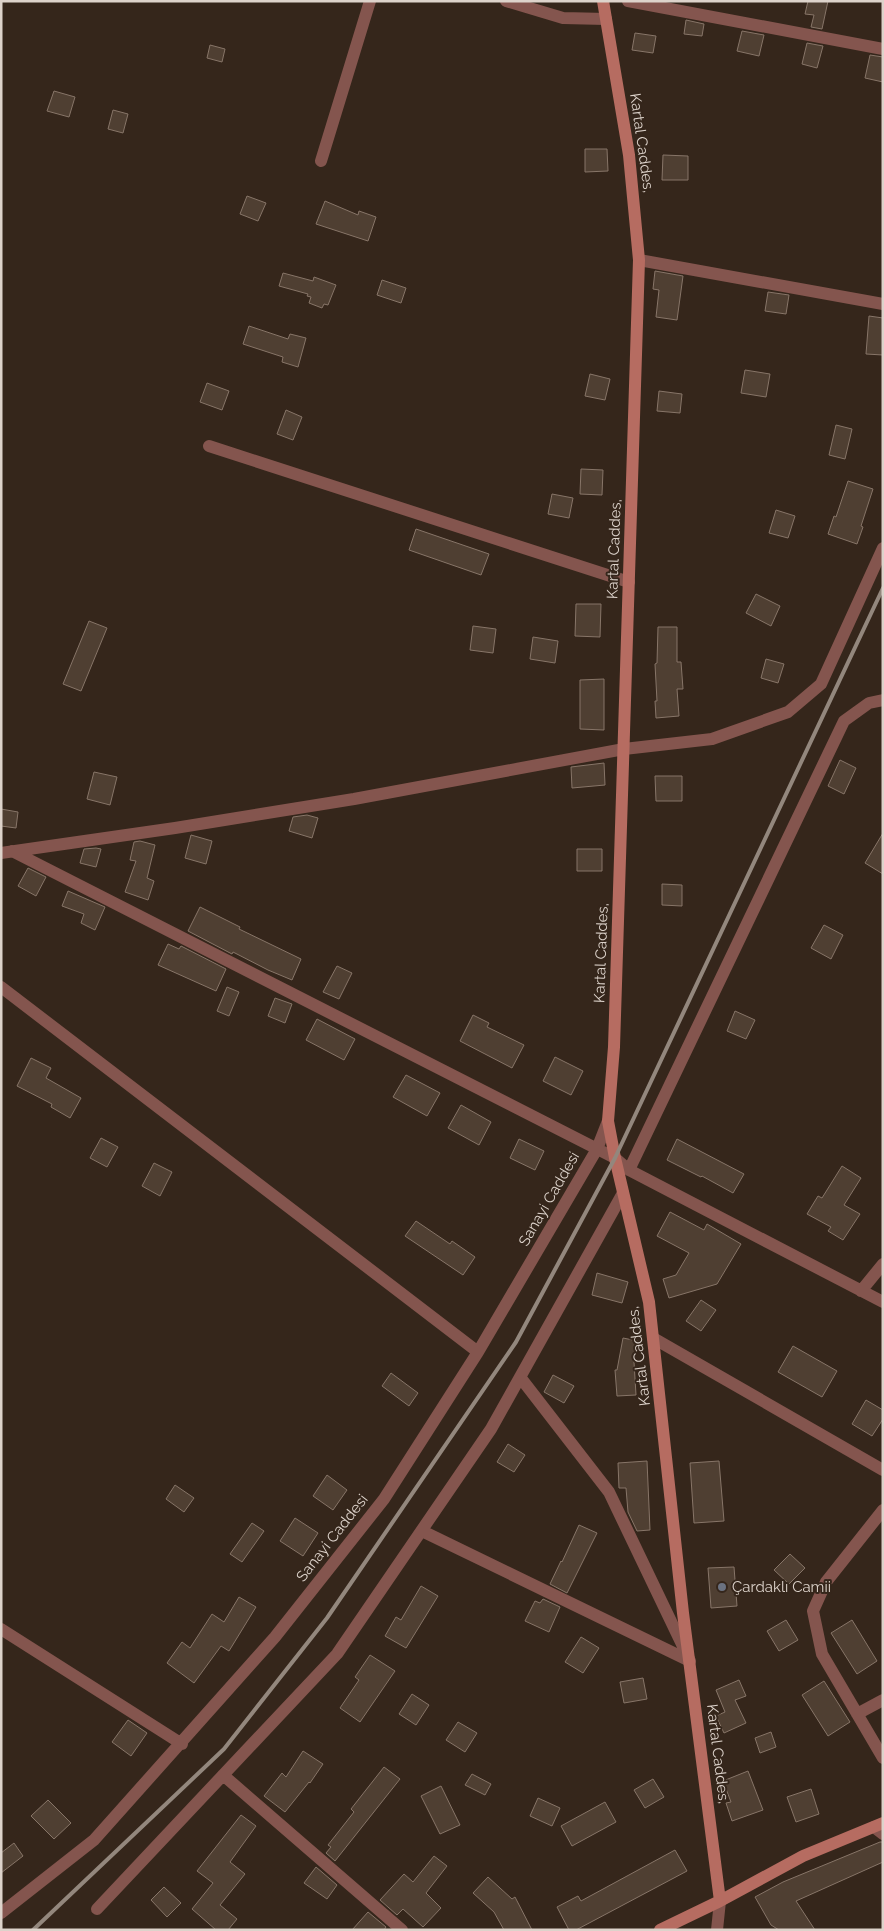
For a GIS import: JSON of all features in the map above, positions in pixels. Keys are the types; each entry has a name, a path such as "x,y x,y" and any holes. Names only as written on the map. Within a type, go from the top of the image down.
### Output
{"main road":[{"name":"Kartal Caddes,","path":"603,1 629,155 639,260 614,1047 608,1121 649,1302 690,1661 720,1901"},
{"path":"660,1930 720,1901 803,1856 880,1828"}],"street":[{"path":"321,161 370,1"},
{"path":"506,1 564,18 606,19"},
{"path":"628,1 883,49"},
{"path":"639,260 883,304"},
{"path":"209,446 629,582"},
{"path":"7,852 175,828 344,800 624,748 712,739 788,712 821,684 883,548"},
{"path":"630,1170 844,721 869,703 883,700"},
{"path":"7,852 615,1158 630,1170 883,1302"},
{"path":"1,987 478,1352"},
{"name":"Sanayi Caddesi","path":"1,1912 94,1840 182,1744 275,1637 384,1499 478,1352 597,1149 608,1121"},
{"path":"97,1909 337,1654 491,1429 623,1193"},
{"path":"862,1291 883,1264"},
{"path":"653,1338 883,1470"},
{"path":"520,1377 609,1492 690,1661"},
{"path":"883,1510 826,1582 813,1611 822,1654 883,1758"},
{"path":"422,1531 690,1661"},
{"path":"1,1629 182,1744"},
{"path":"857,1714 883,1700"},
{"path":"223,1775 402,1930"},
{"path":"717,1930 720,1901"}],"building":[{"path":"808,1 828,1 822,29 811,27 814,15 805,14"},
{"path":"686,20 704,24 702,36 684,34"},
{"path":"742,31 764,35 759,56 737,51"},
{"path":"635,33 656,36 653,53 632,50"},
{"path":"807,43 823,46 817,68 802,64"},
{"path":"210,45 225,49 222,62 207,58"},
{"path":"870,55 883,57 883,82 865,78"},
{"path":"54,91 75,97 69,117 47,111"},
{"path":"113,110 128,114 123,133 108,129"},
{"path":"585,149 607,149 608,171 585,172"},
{"path":"663,155 688,156 688,180 662,180"},
{"path":"247,196 266,203 258,221 240,214"},
{"path":"325,201 358,215 359,211 376,217 368,241 316,224"},
{"path":"655,271 683,276 677,320 656,317 659,290 653,289"},
{"path":"283,273 313,281 314,277 336,285 328,305 324,304 322,308 309,303 311,297 307,296 308,294 279,286"},
{"path":"382,280 406,288 401,303 377,295"},
{"path":"768,292 789,295 786,314 765,311"},
{"path":"869,316 883,318 883,355 866,354"},
{"path":"249,326 288,339 290,334 306,338 298,367 282,362 283,357 243,344"},
{"path":"745,370 770,374 766,397 741,393"},
{"path":"590,374 610,379 605,400 585,396"},
{"path":"207,383 229,391 222,410 200,402"},
{"path":"659,391 682,394 680,413 657,411"},
{"path":"286,410 302,417 293,440 277,434"},
{"path":"836,425 852,429 845,459 829,455"},
{"path":"581,469 603,470 602,495 580,494"},
{"path":"848,481 873,489 857,544 828,534"},
{"path":"552,494 573,498 569,518 548,514"},
{"path":"776,510 795,516 788,538 769,533"},
{"path":"416,529 489,554 481,575 409,550"},
{"path":"756,594 780,606 771,626 746,613"},
{"path":"576,604 601,604 600,637 575,636"},
{"path":"89,621 107,628 81,691 63,684"},
{"path":"473,626 496,629 493,653 470,650"},
{"path":"658,627 677,627 677,662 681,662 683,689 677,689 679,716 656,718 655,664 657,663"},
{"path":"533,637 558,641 555,663 530,659"},
{"path":"766,659 784,664 778,683 761,678"},
{"path":"604,679 604,730 580,729 580,680"},
{"path":"840,760 856,768 844,794 828,786"},
{"path":"604,763 605,785 572,788 571,767"},
{"path":"94,772 117,777 110,805 87,799"},
{"path":"655,776 682,776 682,801 656,801"},
{"path":"1,809 18,812 16,828 1,826"},
{"path":"307,815 318,818 312,838 289,831 293,817"},
{"path":"883,833 883,874 865,863"},
{"path":"191,835 212,841 206,864 185,858"},
{"path":"140,841 155,845 147,878 154,881 148,900 125,892 136,861 130,860 134,842"},
{"path":"84,849 101,849 96,867 80,863"},
{"path":"577,849 602,849 602,871 577,871"},
{"path":"28,868 46,877 36,896 18,886"},
{"path":"662,884 682,885 682,906 662,905"},
{"path":"68,891 105,907 95,930 81,923 84,914 62,906"},
{"path":"200,907 240,927 239,929 301,959 292,980 233,952 232,954 188,931"},
{"path":"824,925 843,935 831,959 811,948"},
{"path":"168,944 179,949 181,946 226,969 216,991 158,965"},
{"path":"337,966 352,973 339,999 323,992"},
{"path":"227,987 239,992 229,1016 217,1011"},
{"path":"275,998 292,1004 285,1023 268,1016"},
{"path":"735,1011 755,1020 746,1039 727,1031"},
{"path":"473,1015 489,1023 487,1027 524,1045 512,1068 460,1041"},
{"path":"317,1019 355,1039 344,1060 306,1040"},
{"path":"555,1057 583,1071 571,1095 543,1081"},
{"path":"31,1058 51,1068 46,1078 81,1098 70,1118 51,1107 52,1104 17,1086"},
{"path":"406,1075 440,1093 427,1116 393,1097"},
{"path":"461,1105 491,1122 479,1145 448,1128"},
{"path":"101,1138 118,1147 107,1167 90,1158"},
{"path":"519,1139 544,1151 535,1170 510,1158"},
{"path":"677,1139 744,1174 733,1193 667,1160"},
{"path":"154,1163 172,1172 160,1196 142,1186"},
{"path":"842,1166 861,1178 844,1205 860,1214 843,1240 828,1231 831,1227 807,1214 818,1196 822,1198"},
{"path":"670,1212 704,1230 707,1224 741,1244 717,1284 669,1298 663,1279 676,1275 689,1253 657,1236"},
{"path":"416,1221 450,1244 452,1241 475,1257 463,1275 405,1236"},
{"path":"597,1273 628,1282 622,1303 592,1295"},
{"path":"701,1300 716,1310 701,1331 686,1321"},
{"path":"623,1338 638,1341 634,1362 636,1395 617,1396 615,1370 617,1370"},
{"path":"793,1346 837,1371 822,1397 778,1372"},
{"path":"391,1373 418,1393 409,1406 382,1386"},
{"path":"553,1375 574,1386 564,1403 544,1392"},
{"path":"866,1400 883,1410 883,1419 872,1436 852,1424"},
{"path":"508,1444 525,1455 514,1472 497,1462"},
{"path":"647,1461 650,1530 637,1531 628,1512 626,1488 619,1488 618,1463"},
{"path":"719,1461 724,1521 694,1523 690,1463"},
{"path":"327,1475 347,1490 333,1510 313,1496"},
{"path":"175,1485 194,1498 184,1512 166,1499"},
{"path":"295,1518 318,1533 303,1556 280,1541"},
{"path":"252,1523 264,1531 242,1562 230,1554"},
{"path":"579,1525 597,1533 567,1593 550,1584"},
{"path":"790,1554 805,1568 789,1584 774,1570"},
{"name":"Çardaklı Camii","path":"734,1567 737,1606 711,1608 708,1568"},
{"path":"421,1586 438,1596 406,1648 385,1636 396,1617 401,1620"},
{"path":"239,1597 256,1607 229,1651 221,1646 194,1683 167,1663 182,1642 190,1648 212,1614 224,1622"},
{"path":"543,1599 560,1607 549,1632 525,1621 535,1601 540,1603"},
{"path":"786,1620 798,1640 779,1651 767,1631"},
{"path":"852,1620 877,1661 857,1674 831,1633"},
{"path":"581,1637 599,1648 583,1673 565,1662"},
{"path":"370,1655 395,1671 360,1722 340,1708 359,1680 355,1677"},
{"path":"643,1678 647,1699 624,1703 620,1682"},
{"path":"739,1680 746,1696 735,1700 746,1723 724,1733 716,1716 725,1712 716,1690"},
{"path":"824,1681 850,1722 828,1736 802,1695"},
{"path":"412,1694 429,1705 416,1725 399,1714"},
{"path":"128,1720 147,1733 131,1756 112,1742"},
{"path":"458,1722 477,1733 465,1752 446,1740"},
{"path":"771,1732 776,1747 760,1753 755,1738"},
{"path":"303,1751 323,1764 310,1783 285,1812 264,1796 282,1773 286,1777"},
{"path":"384,1767 400,1779 335,1861 326,1853 331,1847 328,1845 354,1812 351,1809"},
{"path":"748,1771 763,1810 732,1821 726,1803 731,1802 723,1781"},
{"path":"472,1774 491,1784 485,1795 465,1785"},
{"path":"653,1779 664,1797 645,1808 634,1790"},
{"path":"441,1786 460,1825 440,1834 421,1796"},
{"path":"811,1789 819,1814 796,1822 787,1797"},
{"path":"538,1798 560,1808 552,1826 530,1816"},
{"path":"48,1800 71,1823 54,1839 31,1816"},
{"path":"605,1802 616,1822 572,1846 561,1826"},
{"path":"241,1815 256,1826 230,1862 245,1874 220,1905 237,1919 228,1930 216,1930 192,1909 213,1883 197,1871"},
{"path":"883,1842 883,1862 796,1901 815,1930 779,1930 771,1925 755,1897 783,1882"},
{"path":"14,1843 23,1856 1,1873 1,1853"},
{"path":"675,1850 687,1871 576,1930 569,1930 557,1907 578,1896 581,1901"},
{"path":"434,1856 447,1866 426,1893 441,1908 423,1927 403,1909 397,1915 380,1900 404,1874 413,1882"},
{"path":"316,1867 337,1885 327,1899 304,1883"},
{"path":"488,1877 512,1899 515,1897 532,1930 504,1930 494,1912 473,1893"},
{"path":"164,1887 181,1903 167,1917 151,1900"},
{"path":"368,1912 386,1927 384,1930 352,1930"}],"railway":[{"path":"33,1930 224,1749 327,1618 516,1342 615,1158 883,588"}],"place":[{"name":"Çardaklı Camii","path":"722,1587"}]}
